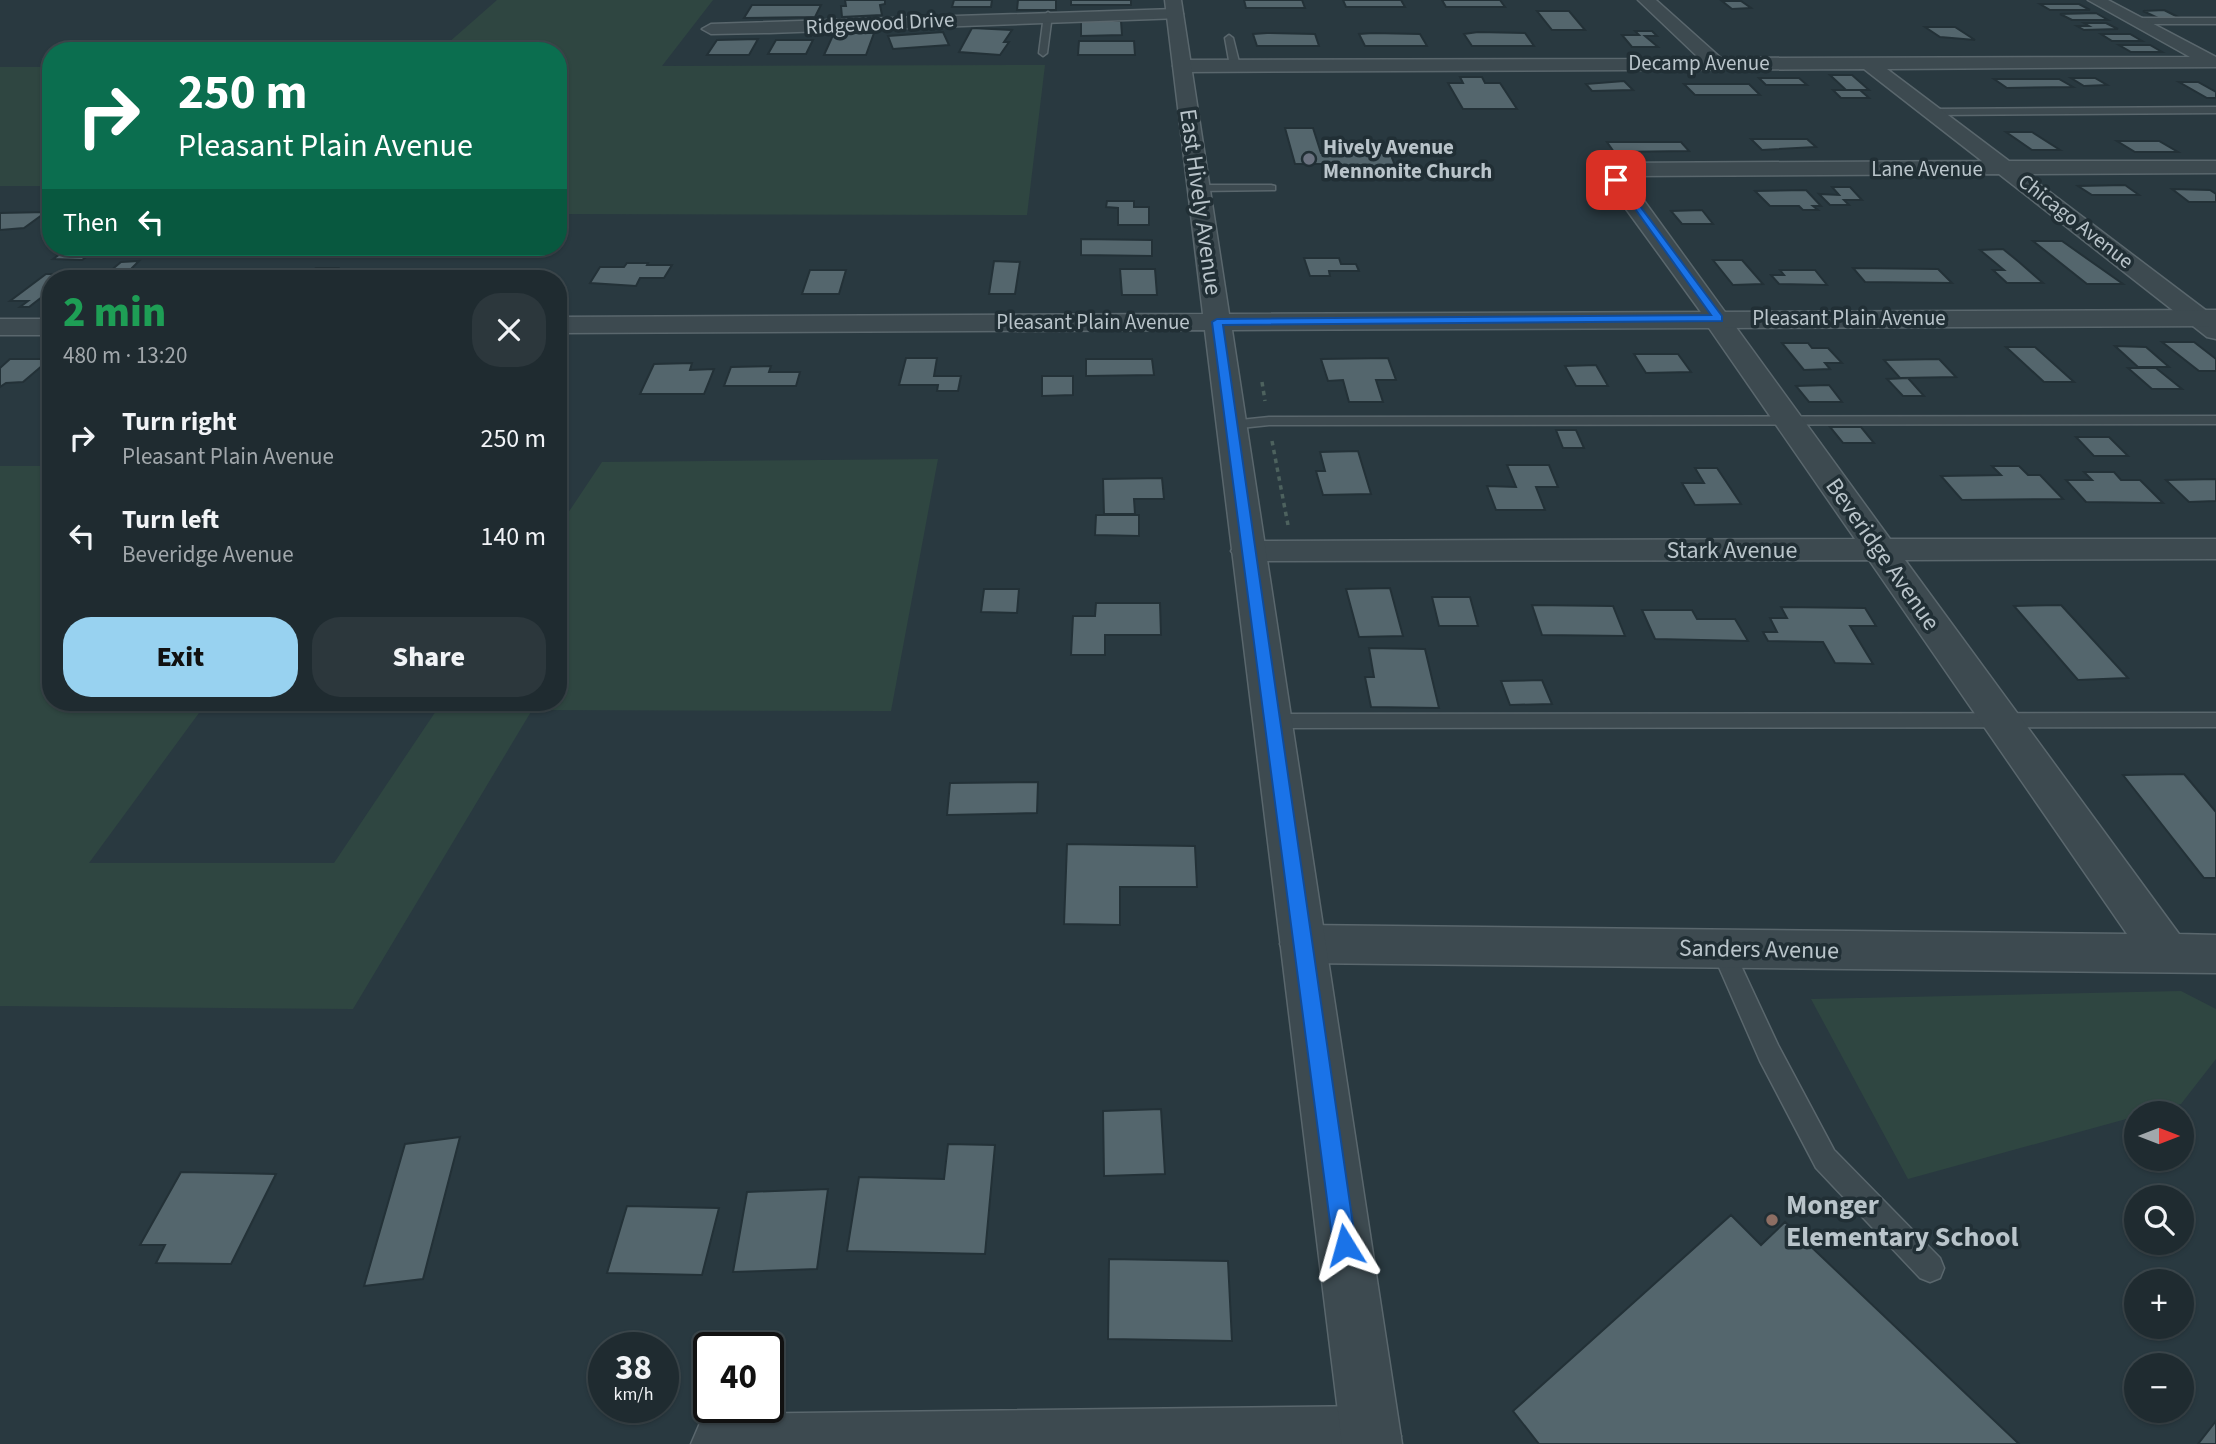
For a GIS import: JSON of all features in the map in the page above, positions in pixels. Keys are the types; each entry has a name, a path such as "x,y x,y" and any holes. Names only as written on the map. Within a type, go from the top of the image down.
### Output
{"street":[{"path":"1646,0 1715,63"},
{"path":"2096,0 2215,63"},
{"name":"Ridgewood Drive","path":"711,29 829,27 917,15 1048,15 1174,7"},
{"name":"East Hively Avenue","path":"1174,7 1372,1440"},
{"name":"Chicago Avenue","path":"1868,63 2211,322"},
{"name":"Decamp Avenue","path":"1182,66 2215,63"},
{"name":"Lane Avenue","path":"1639,169 2216,167"},
{"name":"Beveridge Avenue","path":"1639,169 1621,169 1615,174 1616,180 1719,319 1721,328 2167,954"},
{"name":"Pleasant Plain Avenue","path":"567,325 1719,319 2211,322"},
{"path":"0,327 42,327"},
{"name":"Stark Avenue","path":"1248,551 2216,549"},
{"name":"Sanders Avenue","path":"1303,944 2216,954"},
{"path":"720,1444 1372,1440"}],"lane":[{"path":"1042,53 1048,15"},
{"path":"2137,22 2216,21"},
{"path":"1229,37 1235,66"},
{"path":"1934,112 2216,110"},
{"path":"1199,188 1271,188"},
{"path":"1231,425 1283,421 2216,420"},
{"path":"1272,721 2216,720"},
{"path":"1721,949 1769,1053 1825,1159 1930,1268"}],"green space":[{"path":"497,0 713,0 662,66 1045,65 1027,215 567,214 567,42 449,42"},
{"path":"0,67 42,67 42,186 0,186"},
{"path":"938,459 891,711 567,710 567,514 602,462"},
{"path":"0,466 42,466 42,711 200,711 89,863 334,863 436,711 531,711 353,1009 0,1006"},
{"path":"2181,991 2216,1009 2216,1059 2183,1101 2124,1101 2124,1120 1908,1179 1811,999"}],"building":[{"path":"845,0 885,0 885,4 880,5 882,15 842,17 841,6 846,6"},
{"path":"954,0 992,0 991,7 952,7"},
{"path":"1018,0 1056,0 1056,10 1017,10"},
{"path":"1071,0 1131,0 1131,5 1071,5"},
{"path":"1244,0 1302,0 1305,8 1246,8"},
{"path":"1343,0 1401,0 1405,7 1346,7"},
{"path":"1442,0 1500,0 1505,7 1446,7"},
{"path":"1722,1 1741,1 1751,8 1732,9"},
{"path":"2040,4 2079,4 2090,10 2050,10"},
{"path":"752,5 821,5 815,17 744,18"},
{"path":"2164,10 2184,20 2160,19 2143,11"},
{"path":"1537,11 1569,11 1585,30 1552,30"},
{"path":"2096,13 2108,20 2072,20 2060,14"},
{"path":"1081,21 1121,21 1122,35 1081,36"},
{"path":"2084,23 2106,23 2118,29 2084,30 2077,26 2089,26"},
{"path":"1925,27 1955,27 1975,40 1940,37"},
{"path":"972,28 1012,30 1004,42 1009,42 1000,55 959,52"},
{"path":"1635,31 1652,31 1657,36 1645,36 1658,47 1632,47 1622,35 1639,35"},
{"path":"943,32 949,45 893,49 888,36"},
{"path":"834,33 874,33 866,55 824,55"},
{"path":"1525,33 1534,46 1472,46 1464,34"},
{"path":"1253,34 1315,34 1319,46 1257,46"},
{"path":"1359,34 1420,34 1427,46 1365,46"},
{"path":"2101,34 2130,34 2142,41 2112,41"},
{"path":"758,39 749,55 707,55 717,40"},
{"path":"776,40 813,40 806,54 768,54"},
{"path":"1079,41 1134,41 1135,55 1078,55"},
{"path":"2119,45 2150,45 2162,52 2131,52"},
{"path":"1830,75 1852,75 1869,90 1846,90"},
{"path":"1460,77 1482,77 1485,83 1500,83 1517,109 1463,109 1448,83 1463,83"},
{"path":"1759,78 1799,78 1807,85 1766,85"},
{"path":"2071,78 2095,78 2107,85 2084,86"},
{"path":"1994,79 2059,79 2073,87 2007,88"},
{"path":"1624,81 1633,90 1592,91 1586,84"},
{"path":"2179,82 2198,82 2216,92 2216,98 2207,98"},
{"path":"1684,84 1749,84 1760,95 1695,95"},
{"path":"1833,90 1860,90 1869,98 1841,98"},
{"path":"1285,128 1313,128 1321,153 1390,153 1400,178 1346,178 1341,164 1295,164"},
{"path":"2006,132 2032,132 2060,150 2032,150"},
{"path":"1751,139 1807,139 1816,147 1762,150"},
{"path":"2117,141 2159,141 2178,152 2135,152"},
{"path":"1607,142 1681,142 1689,151 1614,152"},
{"path":"2125,185 2139,195 2092,195 2078,186"},
{"path":"1832,187 1850,187 1862,200 1844,200 1849,205 1830,205 1819,194 1839,195"},
{"path":"2172,189 2210,190 2216,194 2216,202 2189,202"},
{"path":"1806,190 1821,206 1813,206 1818,210 1803,210 1799,206 1770,206 1755,191"},
{"path":"1107,201 1134,201 1134,207 1149,207 1149,225 1118,225 1118,208 1106,207"},
{"path":"1702,210 1713,224 1682,224 1671,211"},
{"path":"42,212 42,215 24,228 0,230 0,213"},
{"path":"1081,239 1152,240 1152,256 1081,255"},
{"path":"2033,241 2062,241 2123,284 2087,284"},
{"path":"2003,249 2043,283 2007,283 1993,270 2004,270 1980,250"},
{"path":"57,256 88,256 82,260 53,259"},
{"path":"1304,258 1339,258 1341,264 1356,264 1359,271 1329,271 1330,276 1310,276"},
{"path":"1713,260 1742,260 1763,284 1733,285"},
{"path":"139,261 130,270 111,270 121,262"},
{"path":"994,261 1020,262 1015,294 989,294"},
{"path":"627,263 672,265 664,278 640,278 636,286 590,283 600,267 624,267"},
{"path":"316,268 338,268 336,270 314,270"},
{"path":"1853,268 1938,269 1952,283 1865,282"},
{"path":"1120,269 1155,269 1157,295 1122,295"},
{"path":"810,270 846,270 839,294 802,294"},
{"path":"1780,270 1815,270 1827,285 1779,284 1771,275 1784,275"},
{"path":"42,277 42,297 29,307 20,307 28,301 10,301"},
{"path":"2162,342 2194,342 2216,359 2216,371 2199,371"},
{"path":"1782,343 1808,343 1812,348 1828,348 1842,363 1825,363 1830,369 1804,370"},
{"path":"2115,346 2146,347 2169,367 2138,367"},
{"path":"2006,347 2035,347 2074,382 2044,382"},
{"path":"1634,354 1678,354 1691,372 1646,373"},
{"path":"906,358 937,358 934,376 961,376 958,391 937,391 938,385 899,385"},
{"path":"1388,358 1396,380 1376,380 1383,402 1349,402 1343,380 1328,381 1321,359"},
{"path":"10,359 42,359 42,366 23,382 6,383 0,387 0,368"},
{"path":"1086,359 1152,359 1154,375 1086,376"},
{"path":"1939,359 1956,377 1900,378 1884,360"},
{"path":"692,363 690,370 714,369 704,394 640,394 654,364"},
{"path":"1596,365 1608,386 1576,386 1565,366"},
{"path":"771,366 769,372 800,372 796,386 724,386 731,367"},
{"path":"2128,368 2156,368 2182,389 2152,389"},
{"path":"1042,376 1073,376 1073,395 1042,396"},
{"path":"1908,378 1924,396 1903,396 1887,379"},
{"path":"1829,385 1842,402 1809,402 1796,386"},
{"path":"1830,427 1861,427 1874,443 1843,443"},
{"path":"1556,430 1576,430 1584,448 1563,448"},
{"path":"2076,437 2109,437 2128,456 2094,456"},
{"path":"1358,451 1371,494 1323,495 1316,471 1325,471 1320,452"},
{"path":"1507,465 1549,465 1558,487 1536,487 1545,510 1496,510 1487,486 1516,487"},
{"path":"1992,466 2019,466 2028,475 2040,475 2063,499 1962,500 1941,476 2001,475"},
{"path":"1695,468 1717,468 1741,504 1695,505 1682,483 1704,483"},
{"path":"2084,472 2114,472 2121,480 2140,480 2163,503 2086,502 2066,480 2092,480"},
{"path":"1162,478 1164,499 1134,499 1135,514 1104,514 1103,479"},
{"path":"2216,479 2216,501 2189,502 2166,480"},
{"path":"1096,515 1139,515 1139,536 1095,535"},
{"path":"1390,588 1403,636 1359,637 1346,589"},
{"path":"984,589 1019,589 1017,613 981,612"},
{"path":"1432,597 1470,597 1478,626 1439,626"},
{"path":"1096,603 1160,603 1161,635 1105,635 1105,655 1071,655 1073,616 1095,616"},
{"path":"1532,605 1613,606 1625,636 1542,635"},
{"path":"2061,605 2128,678 2078,680 2014,606"},
{"path":"1781,607 1865,608 1876,626 1850,626 1873,664 1835,663 1823,642 1768,641 1763,632 1777,632 1770,618 1787,618"},
{"path":"1642,610 1692,610 1697,619 1735,619 1748,641 1655,639"},
{"path":"1369,648 1425,649 1439,708 1371,707 1365,677 1374,677"},
{"path":"1542,680 1552,704 1510,705 1501,681"},
{"path":"2184,774 2216,812 2216,878 2204,878 2123,775"},
{"path":"1038,782 1037,813 947,815 950,783"},
{"path":"1067,844 1195,846 1197,887 1120,887 1120,925 1064,924"},
{"path":"1161,1109 1165,1174 1104,1176 1103,1111"},
{"path":"460,1137 423,1279 364,1286 405,1144"},
{"path":"948,1144 995,1145 985,1254 847,1251 859,1177 944,1179"},
{"path":"181,1172 276,1174 231,1264 156,1263 165,1245 140,1245"},
{"path":"828,1189 817,1269 733,1272 747,1192"},
{"path":"627,1206 719,1208 702,1275 607,1273"},
{"path":"1731,1215 1761,1245 1785,1222 2019,1444 1539,1444 1513,1411"},
{"path":"1109,1259 1228,1261 1232,1341 1108,1339"},
{"path":"2216,1421 2216,1444 2198,1444"}],"place":[{"name":"Hively Avenue Mennonite Church","path":"1309,159"},
{"name":"Monger Elementary School","path":"1772,1220"}],"route":[{"path":"1345,1245 1217,322 1719,319 1616,180"}]}
